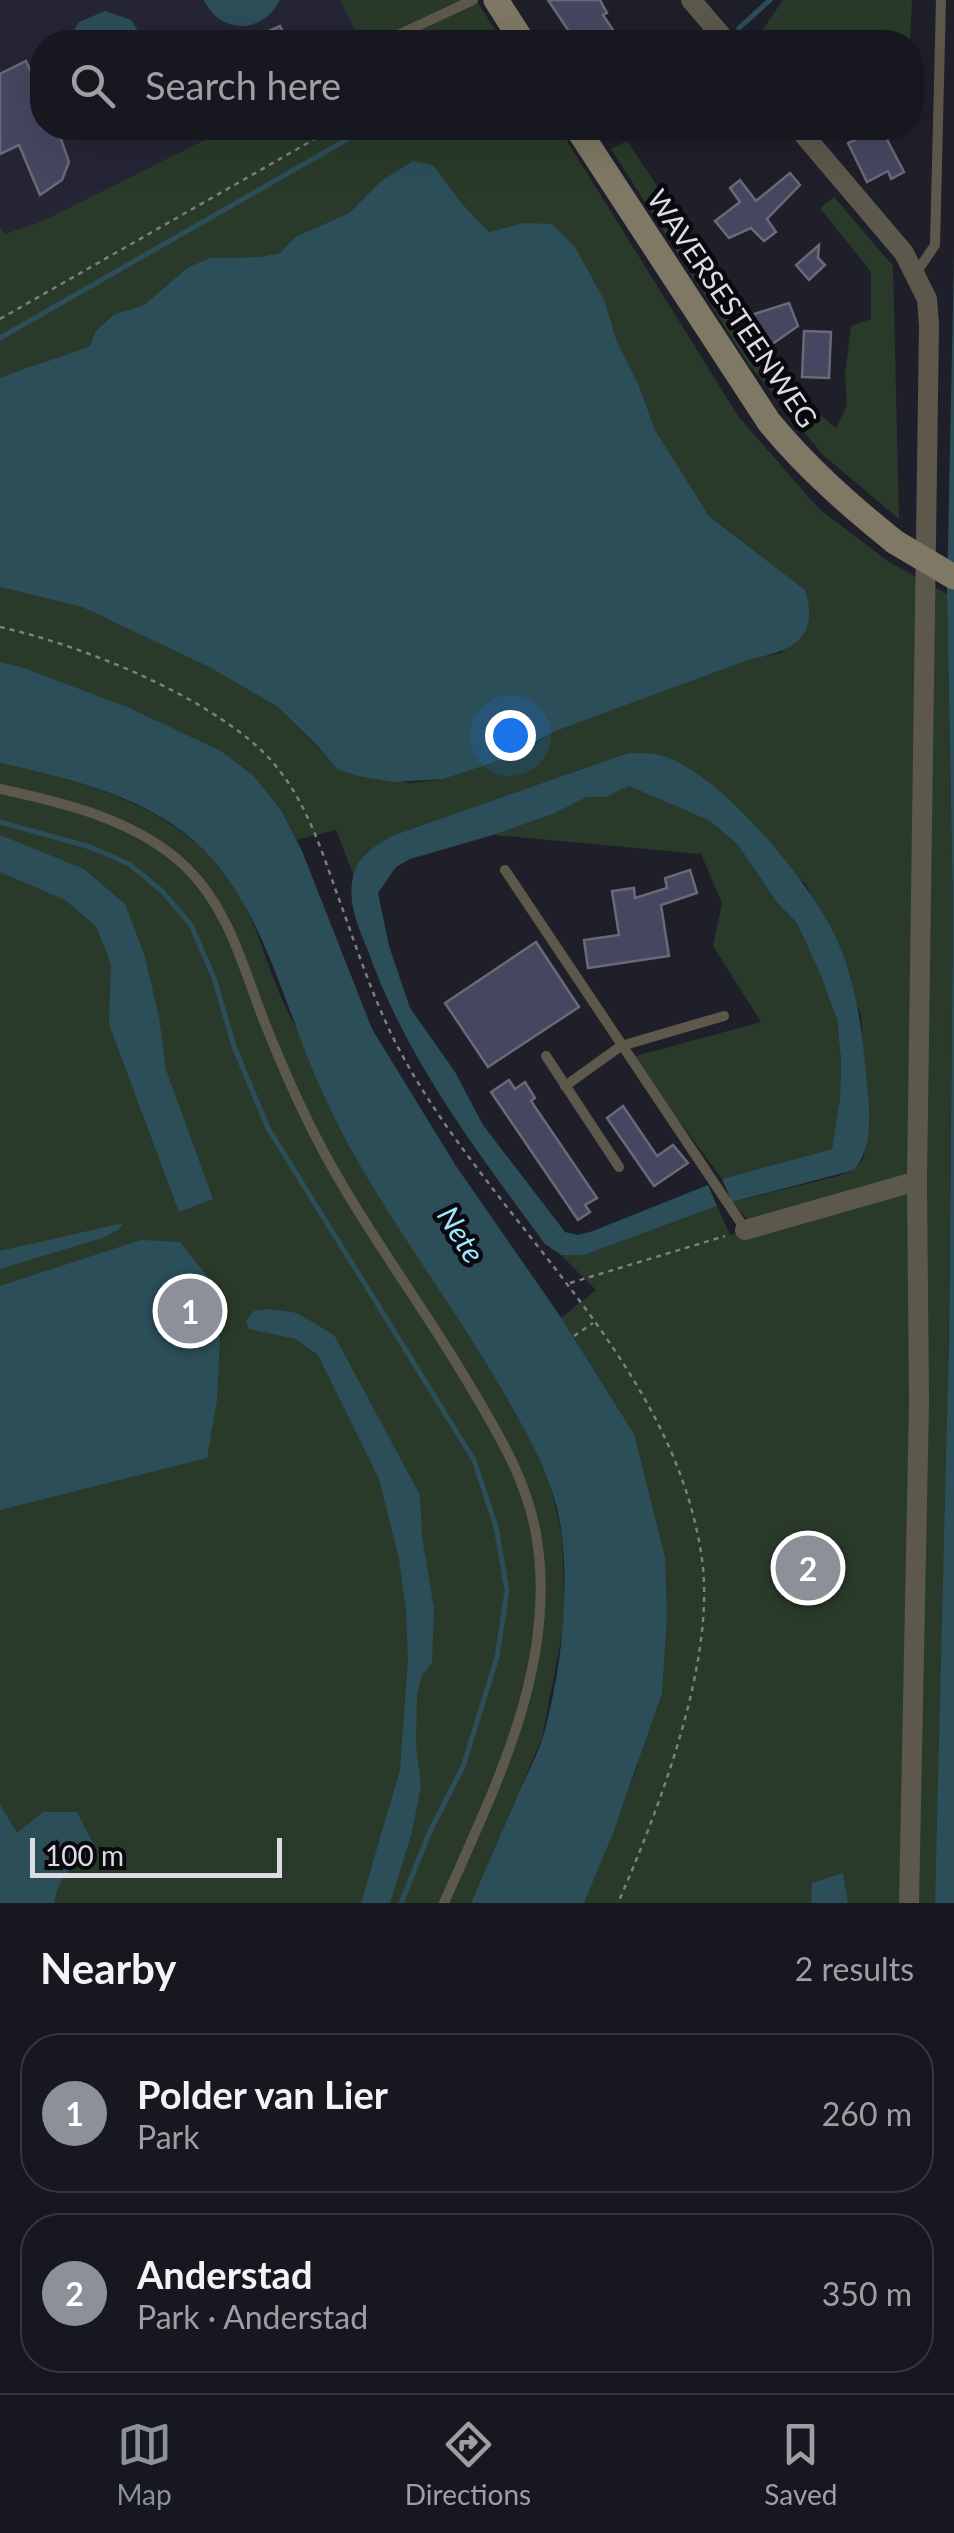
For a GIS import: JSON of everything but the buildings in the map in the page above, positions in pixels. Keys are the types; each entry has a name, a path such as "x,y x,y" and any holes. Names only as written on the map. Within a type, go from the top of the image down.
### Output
{"main road":[{"path":"496,0 515,30"},
{"name":"WAVERSESTEENWEG","path":"585,140 722,354 797,456 895,542 954,577"}],"street":[{"path":"691,0 717,30"},
{"path":"808,140 904,253 926,299 929,325 917,1180 919,1403 909,1903"},
{"path":"745,1230 917,1180"}],"lane":[{"path":"409,30 473,0"},
{"path":"916,273 935,245 941,0"},
{"path":"0,789 112,820 152,839 186,868 210,896 229,926 304,1114 360,1212 455,1359 506,1448 525,1490 537,1536 540,1617 518,1730 444,1903"},
{"path":"505,870 745,1230"},
{"path":"566,1086 621,1046 724,1016"},
{"path":"546,1056 619,1167"}],"path":[{"path":"0,320 313,140"},
{"path":"0,627 54,640 142,678 234,728 264,753 290,784 317,837 371,988 402,1055 490,1185 543,1258 568,1284 627,1368 675,1464 702,1556 705,1591 701,1632 680,1731 653,1821 618,1903"},
{"path":"568,1284 745,1230"},
{"path":"574,1336 594,1322"}],"shaded area":[{"path":"0,0 340,0 355,30 30,30 30,140 204,140 43,221 3,234"}],"green space":[{"path":"340,0 476,0 495,30 355,30"},
{"path":"783,0 912,0 911,30 762,30"},
{"path":"204,140 566,140 738,416 818,508 889,562 947,594 953,911 947,1509 935,1903 584,1903 638,1765 634,1434 561,1318 596,1290 561,1255 584,1255 717,1206 730,1235 755,1228 732,1202 838,1176 854,1170 863,1160 868,1128 861,1015 806,884 628,753 394,835 361,859 353,874 336,830 296,840 281,810 254,776 221,751 73,687 0,662 0,587 82,607 209,667 278,707 337,769 410,783 443,779 533,745 557,730 751,659 782,653 805,590 709,516 655,430 638,383 617,342 605,302 523,223 489,232 463,206 381,181 349,213 295,237 280,253 209,258 187,268 144,305 113,315 95,332 90,346 0,378 0,227 4,234 43,221"},
{"path":"627,141 779,368 807,404 836,428 847,405 845,374 851,326 871,319 871,272 820,208 834,197 893,266 899,519 822,454 748,363 611,149"},
{"path":"0,763 80,783 132,803 179,830 220,866 246,908 292,1020 529,1437 549,1481 562,1533 565,1619 542,1738 471,1903 0,1903"},
{"path":"629,786 710,821 738,845 778,904 797,923 837,1021 840,1098 832,1149 722,1179 632,1057 761,1022 713,946 722,903 701,854 493,835 553,814 587,797 606,797"}],"water":[{"path":"204,0 280,0 263,19 242,26 220,20"},
{"path":"105,11 131,20 137,30 74,30 79,22"},
{"path":"413,161 433,165 489,232 523,223 552,224 575,247 605,302 617,342 638,383 655,430 709,516 805,590 809,620 799,639 779,652 558,730 500,760 443,779 394,782 337,769 278,707 209,667 82,607 0,587 0,378 90,346 95,332 113,315 144,305 187,268 209,258 280,253 295,237 349,213 381,181"},
{"path":"954,254 954,1903 935,1903 949,1339 953,911 947,594"},
{"name":"Nete","path":"0,662 127,707 221,751 254,776 281,810 302,851 372,1029 456,1166 558,1313 634,1434 665,1557 667,1617 662,1693 584,1903 471,1903 541,1744 559,1662 565,1586 562,1535 554,1496 540,1460 480,1354 345,1138 312,1069 260,936 226,876 184,832 136,804 82,784 0,763"},
{"path":"628,753 659,755 708,782 761,832 825,917 844,956 857,1006 868,1098 868,1137 854,1170 732,1202 722,1179 832,1149 841,1061 837,1020 797,923 778,904 738,845 710,821 629,786 606,797 587,797 553,814 493,835 410,859 396,867 378,893 389,946 410,1008 455,1072 483,1125 565,1232 578,1235 593,1231 708,1185 717,1206 584,1255 561,1255 545,1244 519,1209 423,1068 384,992 355,915 352,887 355,870 363,857 394,835"},
{"path":"0,835 84,869 125,904 144,954 166,1070 213,1199 179,1212 109,1024 111,964 96,926 65,900 0,872"},
{"path":"123,1223 105,1237 0,1269 0,1251"},
{"path":"141,1240 180,1242 214,1285 220,1339 217,1400 207,1458 0,1510 0,1286"},
{"path":"254,1311 297,1313 334,1335 420,1495 422,1537 434,1609 432,1663 422,1675 417,1693 416,1746 421,1786 412,1832 390,1903 361,1903 400,1770 408,1660 399,1559 379,1479 318,1355 296,1339 249,1329 246,1321"},
{"path":"0,1805 17,1833 43,1812 77,1812 93,1843 63,1878 54,1903 0,1903"},
{"path":"843,1873 848,1903 811,1903 812,1883"}],"waterway":[{"path":"739,28 770,0"},
{"path":"0,338 346,140"},
{"path":"0,822 90,847 129,864 162,891 191,925 268,1128 474,1460 496,1527 507,1591 497,1657 463,1767 431,1829 401,1903"}],"place":[{"name":"Polder van Lier","path":"190,1311"},
{"name":"Anderstad","path":"808,1568"}]}
